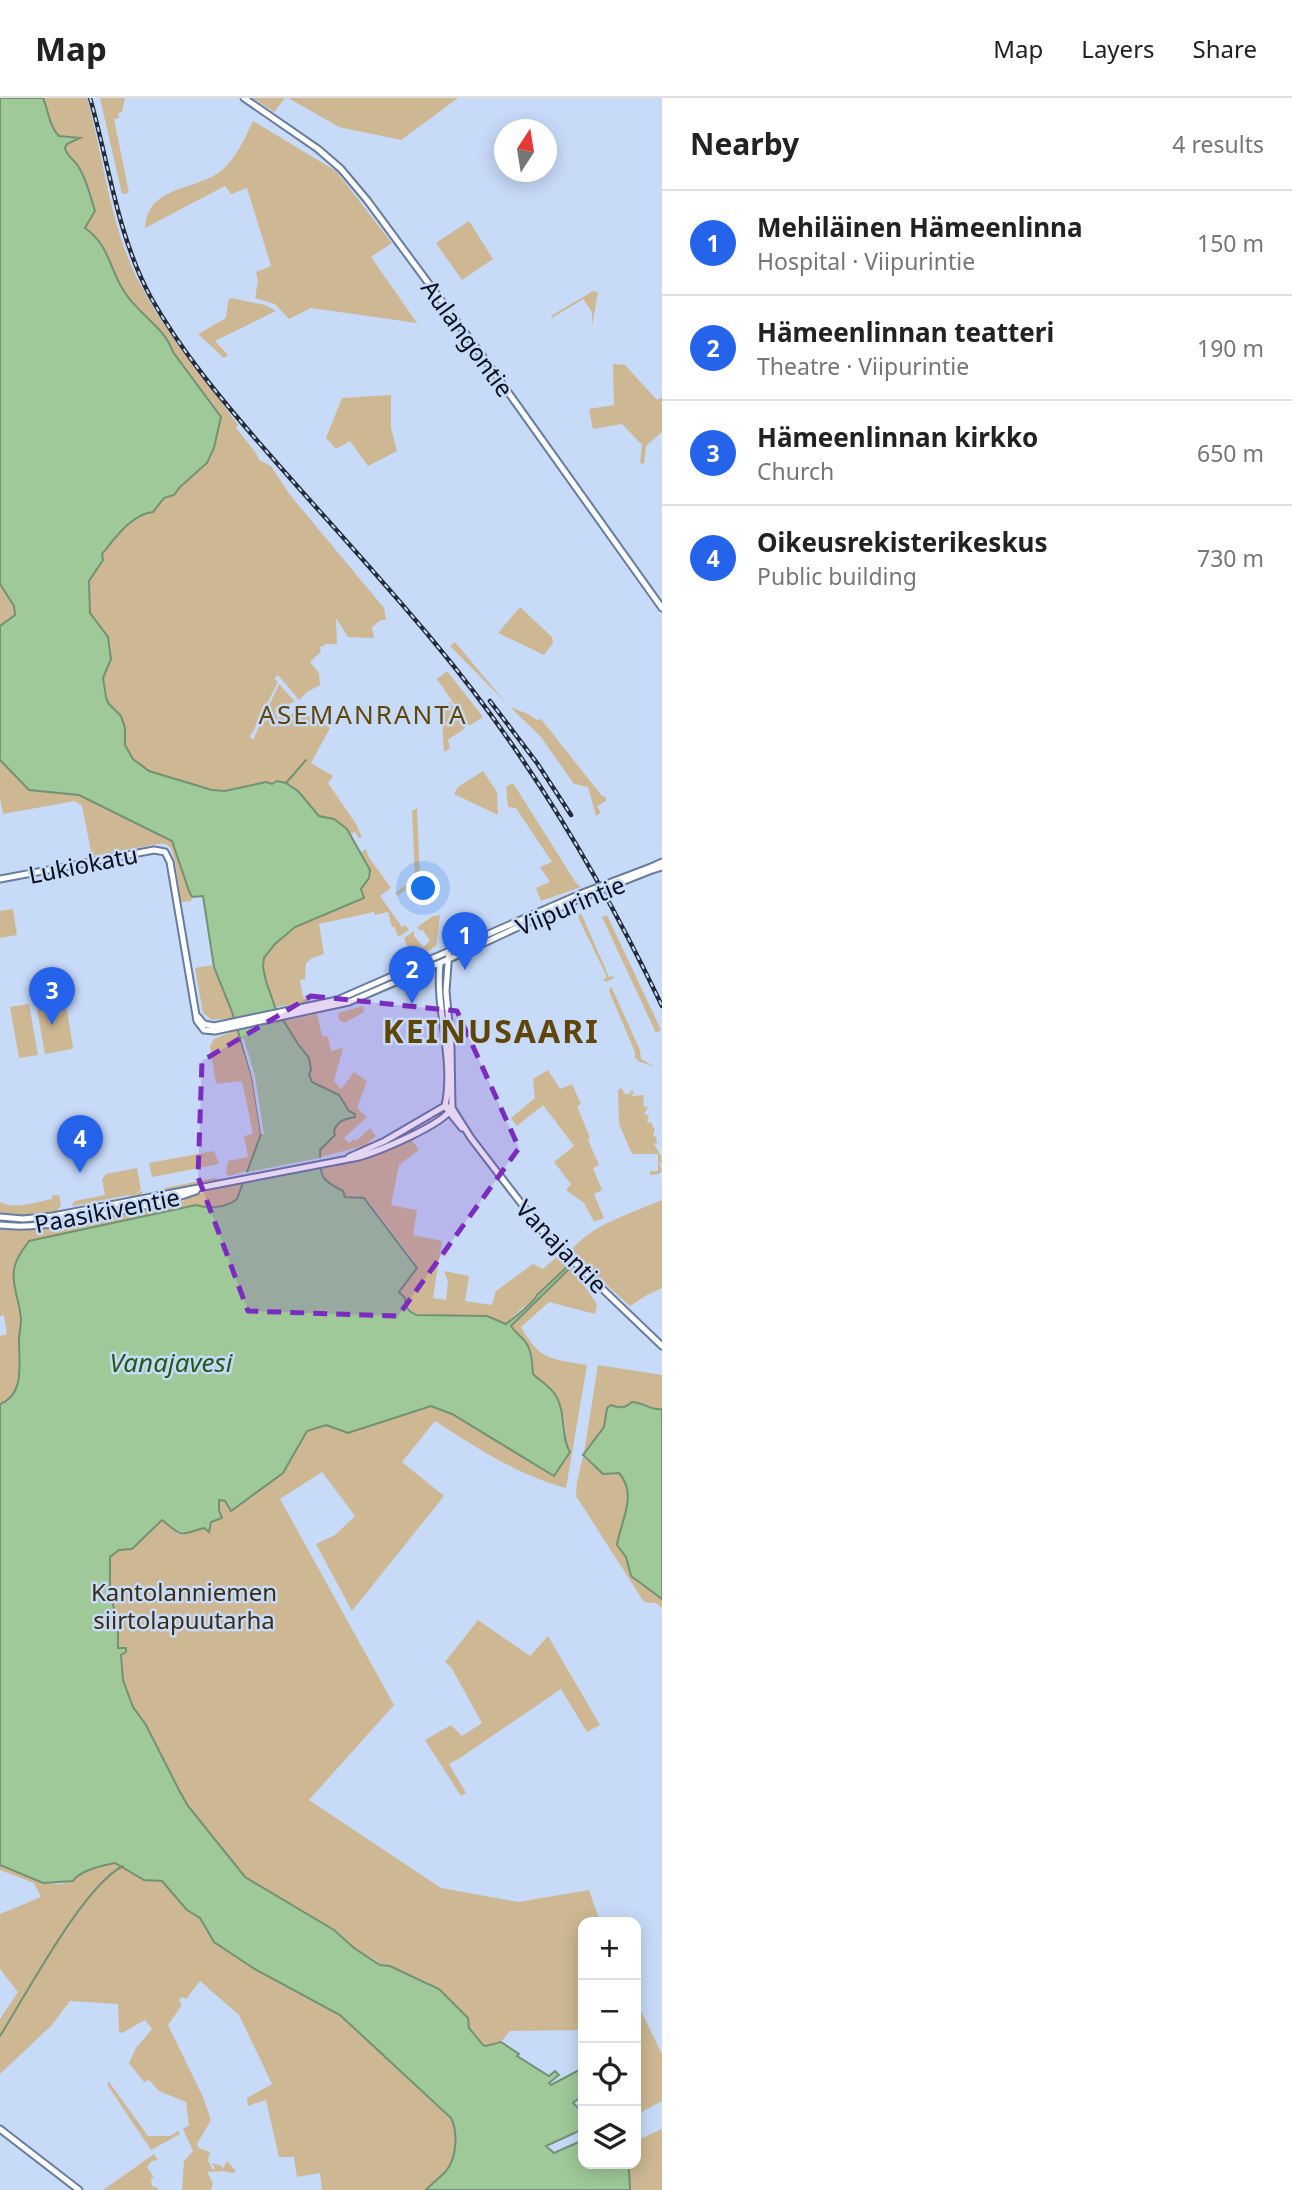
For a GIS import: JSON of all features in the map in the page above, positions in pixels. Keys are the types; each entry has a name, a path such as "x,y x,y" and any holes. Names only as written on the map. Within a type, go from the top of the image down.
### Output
{"main road":[{"name":"Aulangontie","path":"244,98 318,149 341,169 367,200 455,318 662,608"},
{"name":"Lukiokatu","path":"0,880 154,850 165,852 170,862 195,1009"},
{"name":"Viipurintie","path":"288,1013 346,997 449,950 662,865"},
{"name":"Viipurintie","path":"195,1009 200,1020 210,1026 349,1002 448,960 580,896"},
{"path":"449,950 446,991 451,1045 451,1110"},
{"path":"441,954 440,991 447,1072 445,1106 451,1110"},
{"name":"Viipurintie","path":"195,1009 201,1027 215,1031 228,1025"},
{"name":"Paasikiventie","path":"346,1158 385,1141 445,1106"},
{"name":"Vanajantie","path":"451,1110 544,1233 662,1346"},
{"name":"Paasikiventie","path":"0,1217 23,1219 53,1216 359,1157 388,1147 451,1110"},
{"name":"Paasikiventie","path":"0,1225 35,1226 68,1222 163,1203 212,1185"},
{"path":"0,2129 79,2190"}],"highlighted area":[{"path":"311,996 457,1011 519,1148 398,1316 248,1311 198,1177 202,1061"}],"green space":[{"path":"43,98 87,98 121,239 150,303 238,425 236,428 259,460 271,466 290,495 384,608 386,620 381,620 372,627 374,638 348,637 336,618 337,644 320,647 321,652 310,662 319,673 320,685 299,700 278,675 274,679 278,682 249,735 253,740 279,684 295,702 275,708 277,718 301,711 330,728 311,763 333,776 328,783 356,824 362,838 355,832 350,834 334,820 319,816 309,804 272,784 266,782 225,791 212,790 149,771 133,759 125,745 125,728 121,716 108,703 106,697 103,678 111,659 111,648 108,637 90,613 89,581 98,569 104,551 126,526 154,504 174,495 206,464 215,448 221,417 173,352 163,334 129,299 115,277 109,257 93,234 85,228 95,210 82,172 66,148 67,144 79,138 59,136 51,123"},
{"path":"100,98 125,98 122,112 118,113 119,118 114,119 129,193 122,194"},
{"path":"253,98 285,98 274,112"},
{"path":"288,98 458,98 401,140 339,127"},
{"path":"253,121 336,171 392,243 371,257 417,323 311,308 289,319 275,304 255,298 258,281 256,272 271,266 247,188 231,194 225,186 145,228 153,205 161,198 215,175 228,165"},
{"path":"469,221 493,259 462,280 436,243"},
{"path":"593,291 598,292 592,326 592,312 583,299 552,318 551,316"},
{"path":"231,298 265,305 276,311 215,341 228,355 224,358 198,334 226,318 228,301"},
{"path":"613,364 625,365 657,400 662,397 662,432 646,446 644,464 640,463 642,445 622,424 593,429 589,409 614,405"},
{"path":"391,395 391,428 397,451 368,466 350,441 336,449 326,438 342,398"},
{"path":"0,584 14,606 15,615 0,626"},
{"path":"520,607 552,637 553,643 544,655 498,633"},
{"path":"455,642 506,703 450,646"},
{"path":"447,671 483,717 469,726 437,679"},
{"path":"450,702 465,728 448,740 450,748 444,752 442,718 445,705"},
{"path":"510,707 537,720 541,719 602,796 606,797 606,801 597,806 601,813 596,816 588,787 574,784 541,737"},
{"path":"0,760 29,790 79,795 172,841 192,901 181,902 174,856 166,844 92,856 82,806 75,801 3,814 0,798"},
{"path":"483,771 497,792 498,815 454,794 458,787"},
{"path":"513,783 581,887 541,901 536,888 550,882 540,867 552,862 516,808 508,807 506,787"},
{"path":"417,808 420,880 397,896 395,893 415,878 412,811"},
{"path":"366,849 391,888 380,896 402,927 405,925 409,930 397,935 388,912 375,915 374,912 319,924 324,954 306,963 305,979 300,980 303,997 310,1002 275,1007 263,970 267,952 289,931 364,898 361,889 366,884 370,870 361,852"},
{"path":"13,909 17,935 0,938 0,911"},
{"path":"581,913 609,977 614,978 606,982 603,980 607,977 578,917"},
{"path":"440,915 436,946 413,960 404,938 414,931 414,936 423,947 430,941 422,929 420,931 417,927 433,916"},
{"path":"607,915 661,1030 656,1033 602,917"},
{"path":"212,965 233,1018 212,1020 203,1013 195,968"},
{"path":"611,986 640,1050 641,1059 654,1066 635,1058 635,1052 609,991"},
{"path":"65,998 73,1047 45,1054 36,1003"},
{"path":"29,1004 38,1055 19,1058 10,1007"},
{"path":"363,1006 364,1012 344,1023 339,1020 338,1013"},
{"path":"317,1014 322,1036 328,1037 331,1051 343,1048 334,1081 341,1089 354,1072 367,1081 357,1108 367,1117 344,1138 349,1143 354,1139 356,1141 370,1128 376,1136 364,1146 320,1157 320,1150 336,1126 352,1112 339,1095 312,1082 309,1058 283,1021"},
{"path":"237,1030 252,1077 261,1134 247,1171 229,1176 226,1174 228,1161 248,1157 244,1136 253,1134 242,1081 216,1084 210,1046 214,1039"},
{"path":"548,1070 560,1089 572,1084 581,1104 577,1106 599,1165 593,1168 602,1190 594,1194 604,1218 594,1222 584,1203 566,1190 571,1184 554,1162 574,1146 543,1105 517,1126 511,1118 535,1098 533,1079"},
{"path":"621,1088 625,1094 630,1094 633,1090 633,1096 644,1095 643,1106 648,1107 644,1114 649,1116 647,1122 652,1123 655,1128 653,1136 656,1137 657,1143 654,1144 661,1156 662,1163 659,1162 662,1171 659,1174 650,1175 650,1171 658,1171 658,1154 632,1154 619,1124 618,1090"},
{"path":"411,1139 419,1150 399,1165 391,1205 417,1210 413,1235 442,1241 433,1298 446,1300 448,1281 444,1271 469,1276 465,1301 492,1305 496,1291 533,1264 543,1269 558,1256 569,1265 534,1301 522,1308 506,1324 490,1317 431,1316 411,1311 399,1292 417,1268 415,1263 368,1201 361,1197 345,1196 324,1180 322,1167 374,1156"},
{"path":"214,1151 219,1164 152,1177 149,1163"},
{"path":"137,1168 141,1190 135,1194 143,1191 141,1195 73,1206 75,1201 105,1195 102,1179 106,1174"},
{"path":"214,1178 221,1180 162,1192 165,1188"},
{"path":"243,1182 237,1200 223,1207 196,1205 29,1241 15,1265 16,1293 21,1318 19,1371 15,1390 7,1402 0,1404 0,1336 7,1334 4,1315 0,1316 0,1227 44,1228 87,1222 173,1204 214,1188"},
{"path":"59,1195 61,1206 55,1213 30,1216 0,1214 0,1202 25,1205"},
{"path":"662,1200 662,1288 630,1306 570,1252 600,1227"},
{"name":"Kantolanniemen siirtolapuutarha","path":"571,1267 597,1304 595,1314 549,1302 521,1327 541,1352 556,1359 587,1365 566,1488 515,1468 435,1421 402,1462 444,1496 352,1611 316,1544 335,1535 355,1516 322,1472 280,1499 394,1705 309,1800 441,1888 518,1902 589,1890 598,1917 578,1917 578,2030 510,2031 501,2042 486,2046 427,1982 390,1966 380,1965 312,1916 245,1877 188,1806 146,1725 133,1707 123,1680 116,1632 117,1620 113,1616 110,1589 110,1557 119,1550 132,1549 162,1519 182,1535 204,1528 219,1510 220,1500 225,1501 231,1511 283,1473 307,1431 326,1425 348,1433 431,1406 452,1414 554,1475 568,1453 564,1418 542,1382 533,1374 531,1353 525,1340 511,1326"},
{"path":"598,1365 662,1375 662,1409 638,1402 618,1408 614,1406 604,1427 584,1453"},
{"path":"583,1457 603,1474 619,1473 625,1481 627,1508 617,1545 626,1557 631,1576 662,1599 662,1608 656,1603 644,1602 576,1496"},
{"path":"478,1620 530,1656 548,1636 600,1725 587,1732 561,1689 449,1764 466,1793 461,1796 425,1740 451,1725 462,1736 482,1723 451,1667 445,1662"},
{"path":"115,1863 144,1880 162,1881 187,1910 200,1918 214,1942 254,1968 340,2015 451,2118 456,2144 446,2172 426,2190 322,2190 320,2173 297,2177 294,2157 279,2157 266,2100 248,2106 247,2098 272,2084 239,2015 200,1981 186,1999 182,1997 179,2000 182,2005 168,2025 203,2097 211,2120 197,2144 199,2148 210,2152 208,2160 213,2170 215,2168 212,2163 222,2166 222,2170 227,2161 236,2171 207,2172 213,2183 211,2190 182,2190 184,2161 193,2151 183,2129 189,2125 186,2102 159,2091 149,2080 144,2082 129,2063 136,2048 152,2029 145,2020 122,2033 119,2032 118,2004 70,2001 51,2026 0,2074 0,2019 18,1992 0,1969 0,1914 41,1897 34,1883 0,1870 0,1865 43,1883 61,1884 101,1866"},
{"path":"641,2011 662,2054 662,2101 641,2112"},
{"path":"109,2082 148,2136 170,2136 178,2131 180,2134 151,2150 107,2084"},
{"path":"662,2129 662,2190 630,2190 628,2169 641,2169 641,2139"},
{"path":"154,2154 158,2160 152,2161 147,2167 154,2178 151,2179 152,2186 158,2190 103,2190"}],"water":[{"name":"Vanajavesi","path":"0,98 43,98 51,123 59,136 80,138 67,144 65,148 84,176 95,211 85,228 100,243 128,297 165,337 221,417 214,448 207,463 174,495 164,498 153,512 138,517 124,528 102,554 103,560 89,581 90,613 108,637 111,659 103,678 106,697 108,703 121,716 125,728 125,745 133,759 149,771 212,790 225,791 266,782 286,783 298,791 319,816 334,819 347,829 370,870 369,878 361,889 364,898 295,927 275,944 264,958 263,967 275,1007 309,1058 312,1082 339,1095 349,1111 355,1114 355,1117 339,1123 335,1128 335,1135 320,1150 323,1176 343,1191 345,1197 364,1198 417,1268 399,1292 405,1298 408,1309 417,1315 487,1316 506,1324 569,1265 571,1267 511,1326 528,1347 533,1374 552,1390 561,1407 565,1439 570,1452 554,1476 452,1414 431,1406 348,1433 326,1425 307,1431 283,1473 231,1511 225,1501 219,1500 222,1518 211,1522 209,1532 204,1528 181,1533 162,1520 132,1549 119,1550 110,1557 110,1589 113,1616 117,1620 118,1648 126,1648 126,1652 121,1655 123,1680 133,1707 146,1725 188,1806 245,1877 334,1930 354,1948 380,1965 390,1966 439,1989 468,2018 469,2028 483,2045 501,2042 519,2054 517,2056 549,2076 555,2071 559,2075 549,2083 551,2085 578,2071 578,2099 573,2103 578,2108 578,2131 546,2146 554,2153 578,2142 578,2169 628,2169 630,2190 426,2190 450,2166 455,2137 451,2118 340,2015 253,1968 214,1942 200,1918 187,1910 162,1881 144,1880 115,1863 86,1871 73,1881 43,1883 0,1865 0,1404 14,1393 19,1377 21,1319 14,1278 16,1262 29,1241 196,1205 217,1207 233,1202 237,1199 261,1134 252,1077 232,1012 214,967 203,896 192,897 172,841 79,795 29,790 0,760 0,626 15,615 14,606 0,584"},
{"path":"632,1402 662,1409 662,1599 631,1576 626,1557 617,1545 627,1508 625,1481 619,1473 603,1474 583,1455 604,1427 607,1408 611,1405 624,1407"}],"pier":[{"path":"241,1039 244,1039 255,1076 264,1134 261,1134 252,1077"},
{"path":"324,1157 326,1166 239,1183 243,1173"}],"waterway":[{"path":"286,783 306,760"},
{"path":"0,2036 73,1918 107,1877 123,1866"}],"railway":[{"path":"90,98 129,248 162,317 220,397 414,618 500,727 587,863 662,1006"},
{"path":"490,701 537,763 571,815"}],"place":[{"name":"Mehiläinen Hämeenlinna","path":"465,970"},
{"name":"Hämeenlinnan teatteri","path":"412,1004"},
{"name":"Hämeenlinnan kirkko","path":"52,1025"},
{"name":"Oikeusrekisterikeskus","path":"80,1173"}],"district":[{"name":"ASEMANRANTA","path":"363,714"},
{"name":"KEINUSAARI","path":"491,1030"}]}
